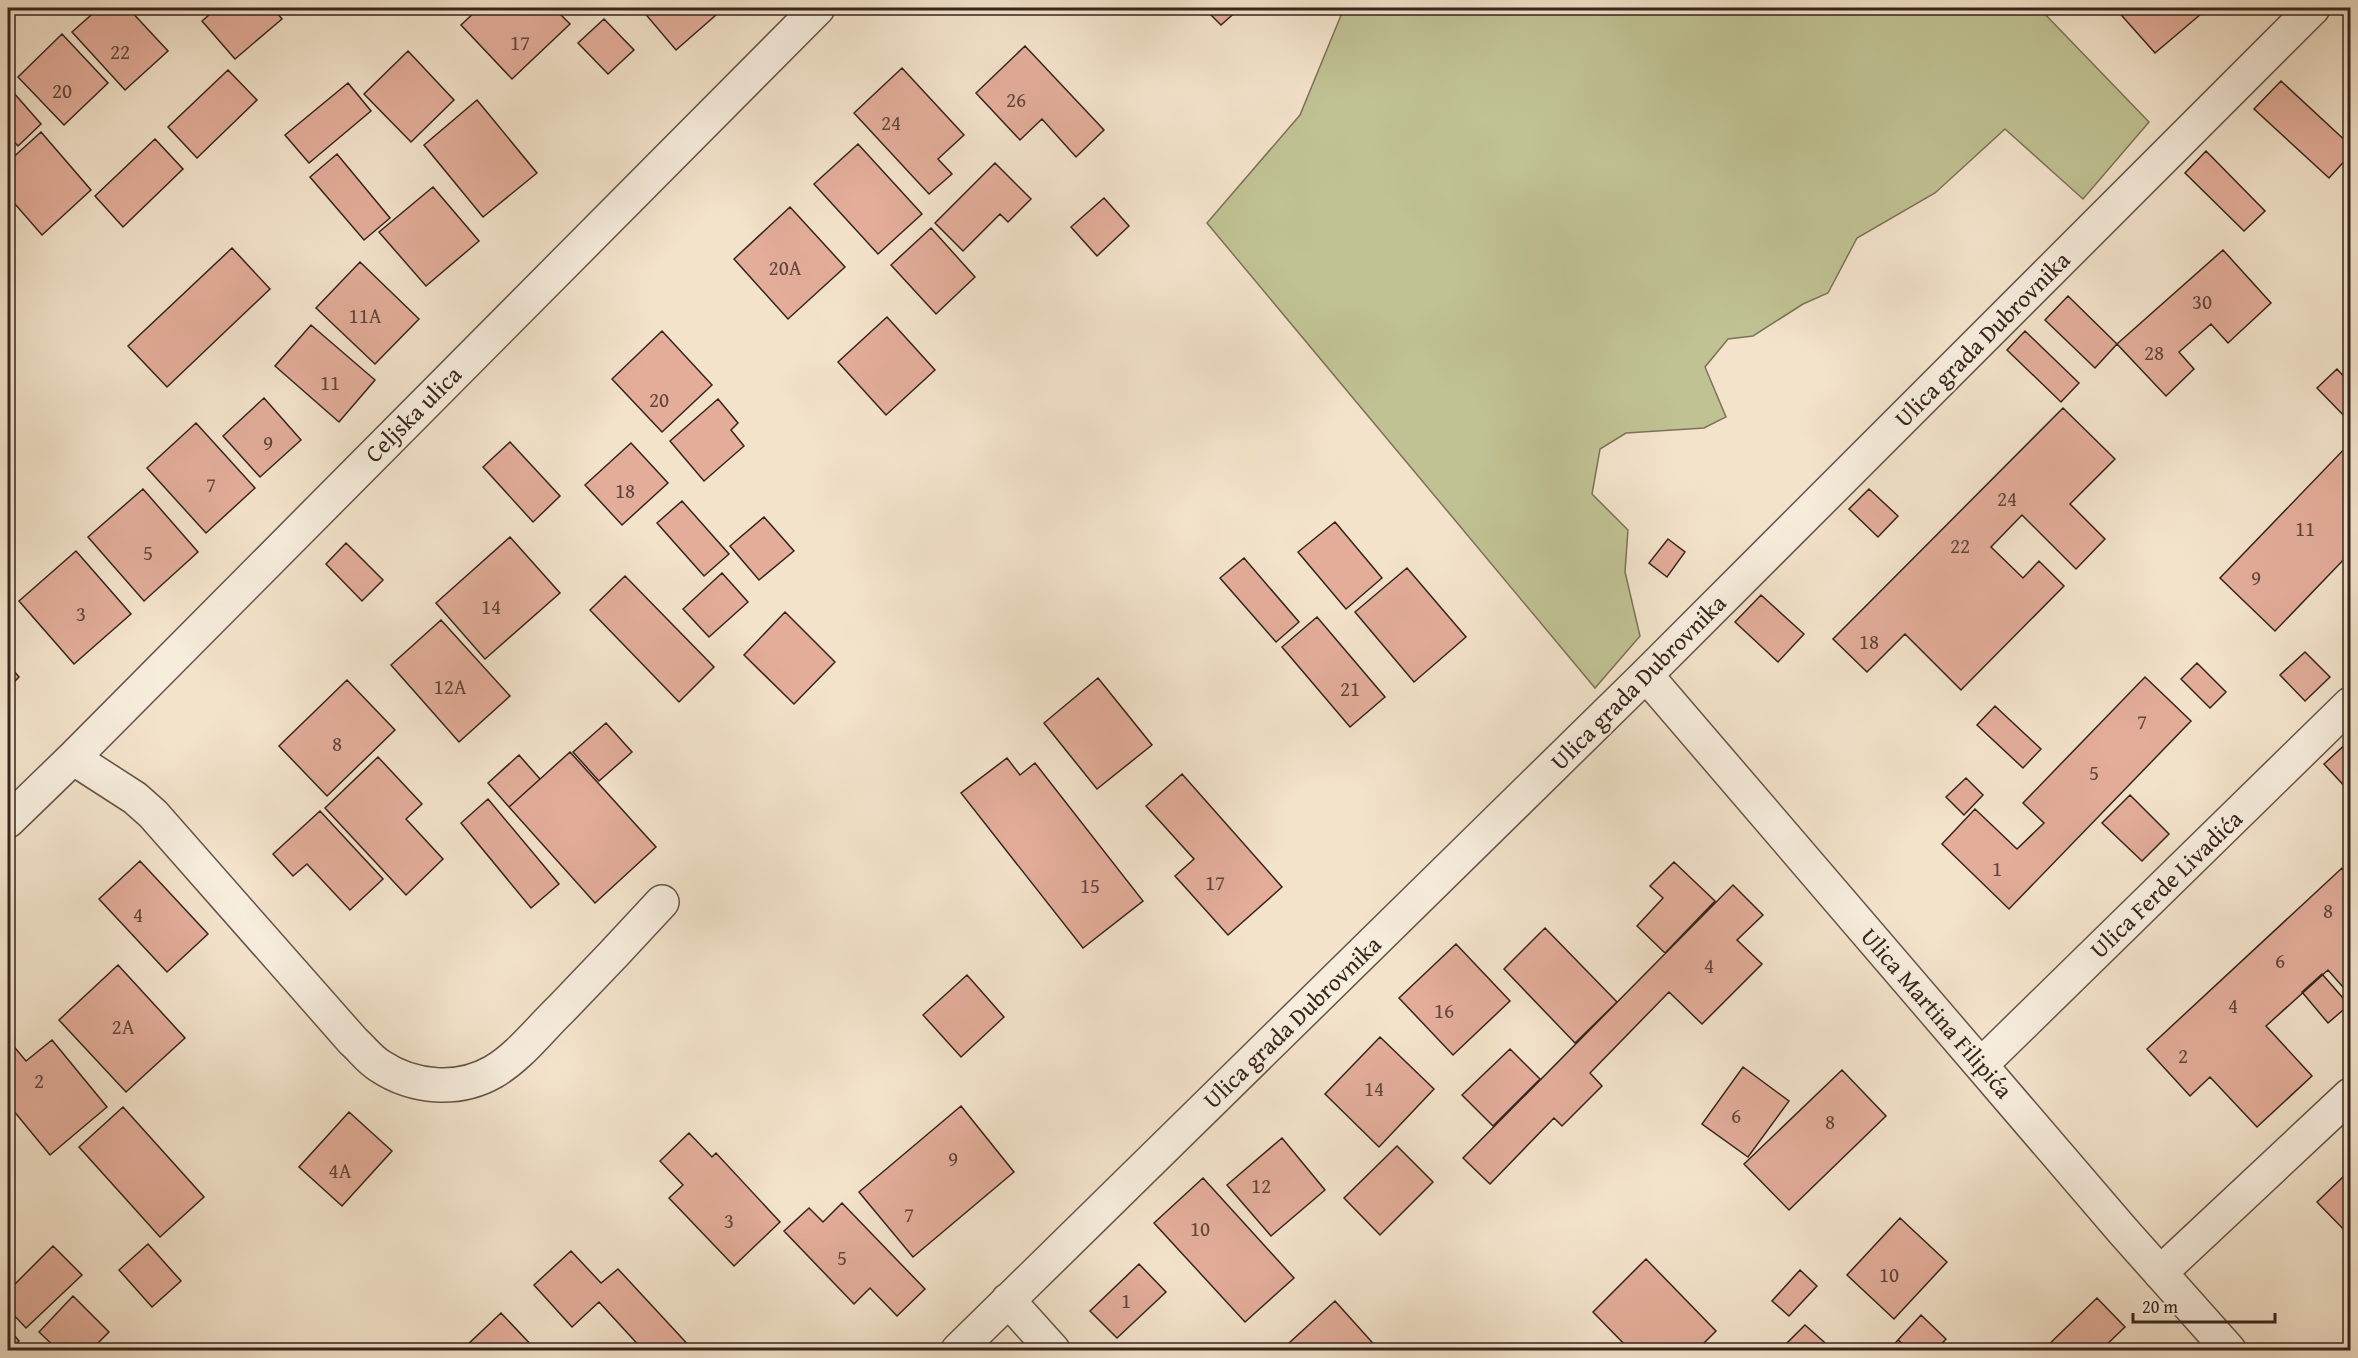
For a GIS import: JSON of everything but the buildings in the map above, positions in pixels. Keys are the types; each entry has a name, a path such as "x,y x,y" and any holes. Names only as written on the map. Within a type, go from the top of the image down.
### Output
{"street":[{"name":"Celjska ulica","path":"8,821 818,8"},
{"name":"Ulica grada Dubrovnika","path":"958,1350 1646,675 2313,8"},
{"name":"Ulica Martina Filipića","path":"1646,675 2160,1273 2229,1350"},
{"name":"Ulica Ferde Livadića","path":"1982,1064 2350,704"},
{"path":"73,758 135,798 153,814 378,1065 400,1078 420,1083 444,1085 464,1083 494,1072 522,1048 607,962 662,902"},
{"path":"2160,1273 2350,1095"},
{"path":"1008,1300 1053,1350"}],"green space":[{"path":"1344,8 2039,8 2149,122 2083,199 2005,129 1935,193 1857,238 1828,293 1803,304 1753,336 1728,339 1705,367 1726,417 1704,428 1626,433 1600,449 1592,494 1628,530 1625,572 1640,636 1595,688 1207,223 1300,115"}]}
